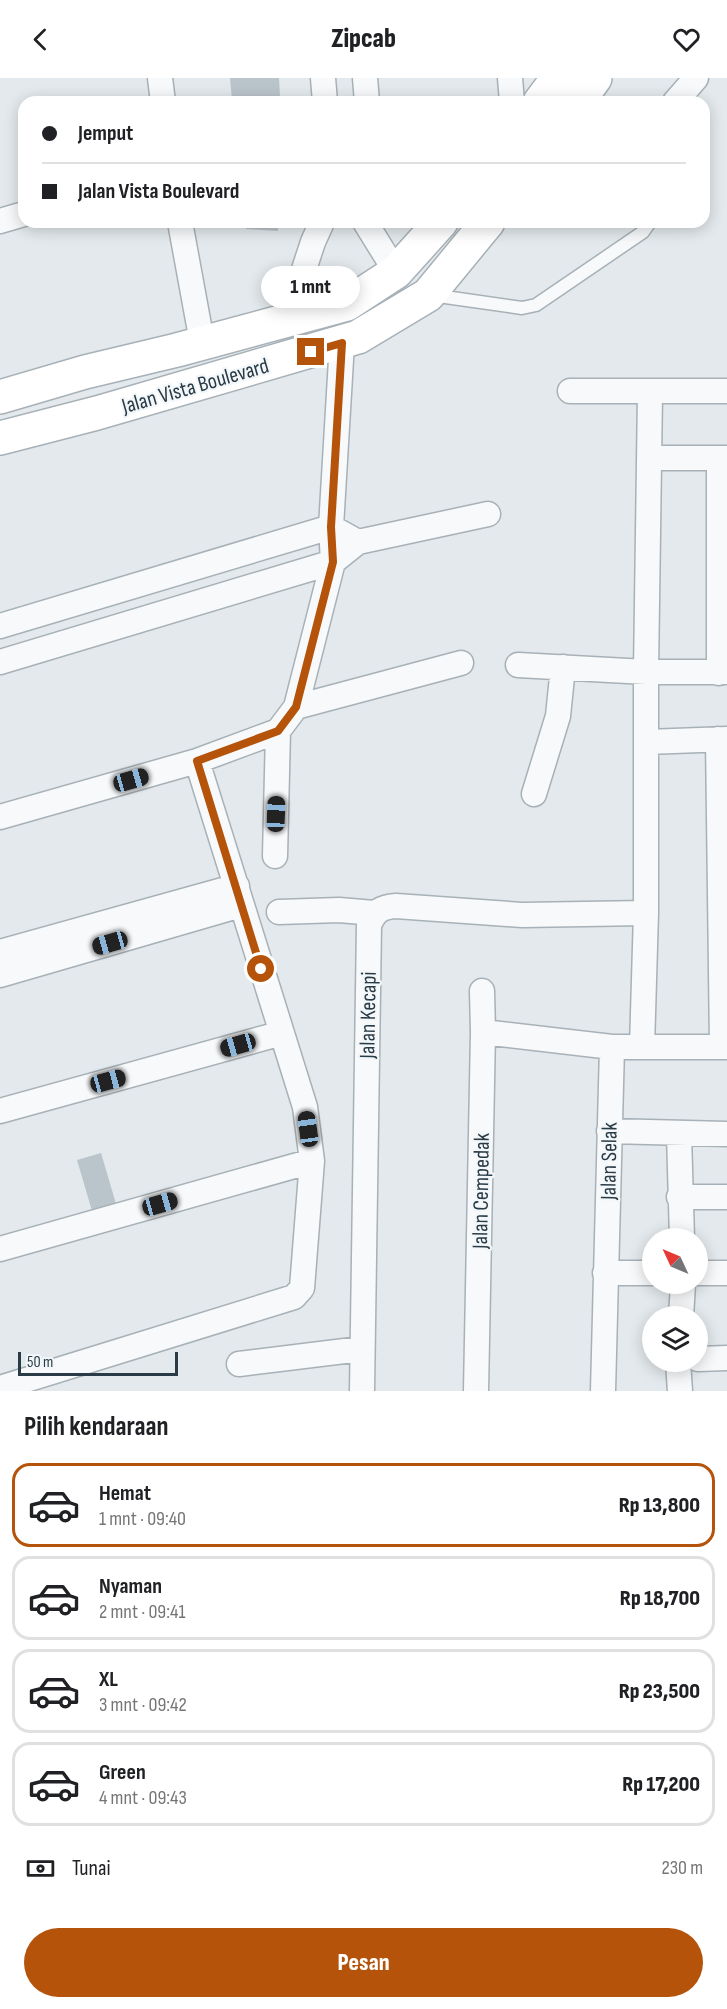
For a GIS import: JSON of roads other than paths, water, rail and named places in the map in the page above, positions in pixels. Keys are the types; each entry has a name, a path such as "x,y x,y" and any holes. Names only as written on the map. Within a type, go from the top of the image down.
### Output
{"street":[{"path":"160,78 162,96"},
{"path":"323,78 324,96"},
{"path":"364,78 366,96"},
{"path":"510,78 512,96"},
{"path":"544,96 558,78"},
{"path":"582,96 595,78"},
{"path":"680,96 696,78"},
{"path":"0,221 18,216"},
{"path":"181,228 202,342"},
{"path":"287,321 319,228"},
{"path":"369,228 396,272 428,295"},
{"name":"Jalan Vista Boulevard","path":"0,397 347,304 396,272 436,228"},
{"name":"Jalan Vista Boulevard","path":"0,438 358,337 428,295 483,228"},
{"path":"0,817 197,761 278,731 296,707 333,562 331,527 342,343 347,304"},
{"path":"570,391 650,393 727,391"},
{"path":"642,1047 646,913 646,672 651,458 650,393"},
{"path":"518,666 646,672 723,672 723,458 651,458"},
{"path":"0,662 333,562 358,543 488,514"},
{"path":"0,626 331,527 358,543"},
{"path":"93,599 102,631"},
{"path":"296,707 461,663"},
{"path":"534,794 558,716 563,668"},
{"path":"275,856 278,731"},
{"path":"483,1032 612,1047 725,1047 722,739 647,742"},
{"path":"0,1388 294,1297 302,1288 312,1161 305,1107 197,761"},
{"path":"0,952 239,896"},
{"path":"0,975 239,896"},
{"path":"279,912 339,910 374,913 384,907 396,906 522,915 646,913"},
{"name":"Jalan Kecapi","path":"362,1391 369,925 374,913"},
{"name":"Jalan Cempedak","path":"476,1391 482,991"},
{"path":"0,1112 282,1033"},
{"name":"Jalan Selak","path":"603,1391 612,1047"},
{"path":"609,1131 727,1134"},
{"path":"679,1134 681,1228"},
{"path":"0,1249 312,1161"},
{"path":"679,1197 727,1197"},
{"path":"605,1273 642,1273"},
{"path":"708,1273 727,1273"},
{"path":"239,1364 361,1349"},
{"path":"708,1359 727,1358"},
{"path":"679,1372 680,1391"}],"lane":[{"path":"428,295 522,308 536,305 644,232 646,228"}]}
